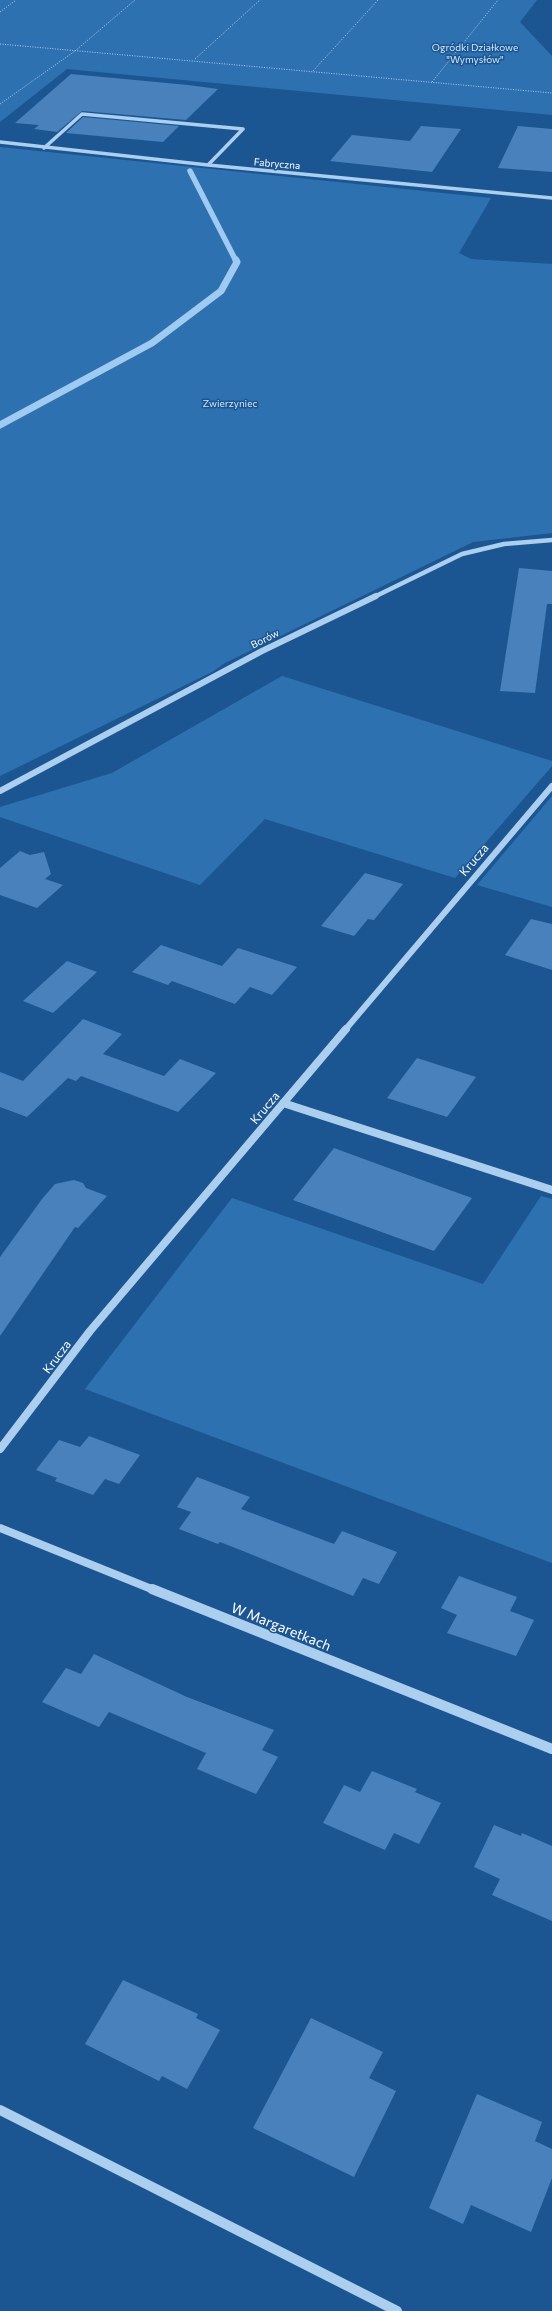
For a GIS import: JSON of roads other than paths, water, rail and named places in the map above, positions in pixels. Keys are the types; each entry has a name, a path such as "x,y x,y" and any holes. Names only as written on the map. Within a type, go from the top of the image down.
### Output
{"street":[{"path":"44,148 82,114 243,130 208,165"},
{"name":"Fabryczna","path":"0,142 208,165 552,198"},
{"name":"Borów","path":"0,791 262,651 462,554 504,544 552,540"},
{"name":"Krucza","path":"0,1449 90,1331 552,786"},
{"path":"283,1103 552,1190"},
{"name":"W Margaretkach","path":"0,1528 552,1749"},
{"path":"0,2110 397,2311"}],"waterway":[{"path":"190,171 236,261"},
{"path":"0,425 152,343 221,291 237,262 236,260"}],"park label":[{"name":"Ogródki Działkowe \"Wymysłów\"","path":"475,54"},
{"name":"Zwierzyniec","path":"230,404"}]}
